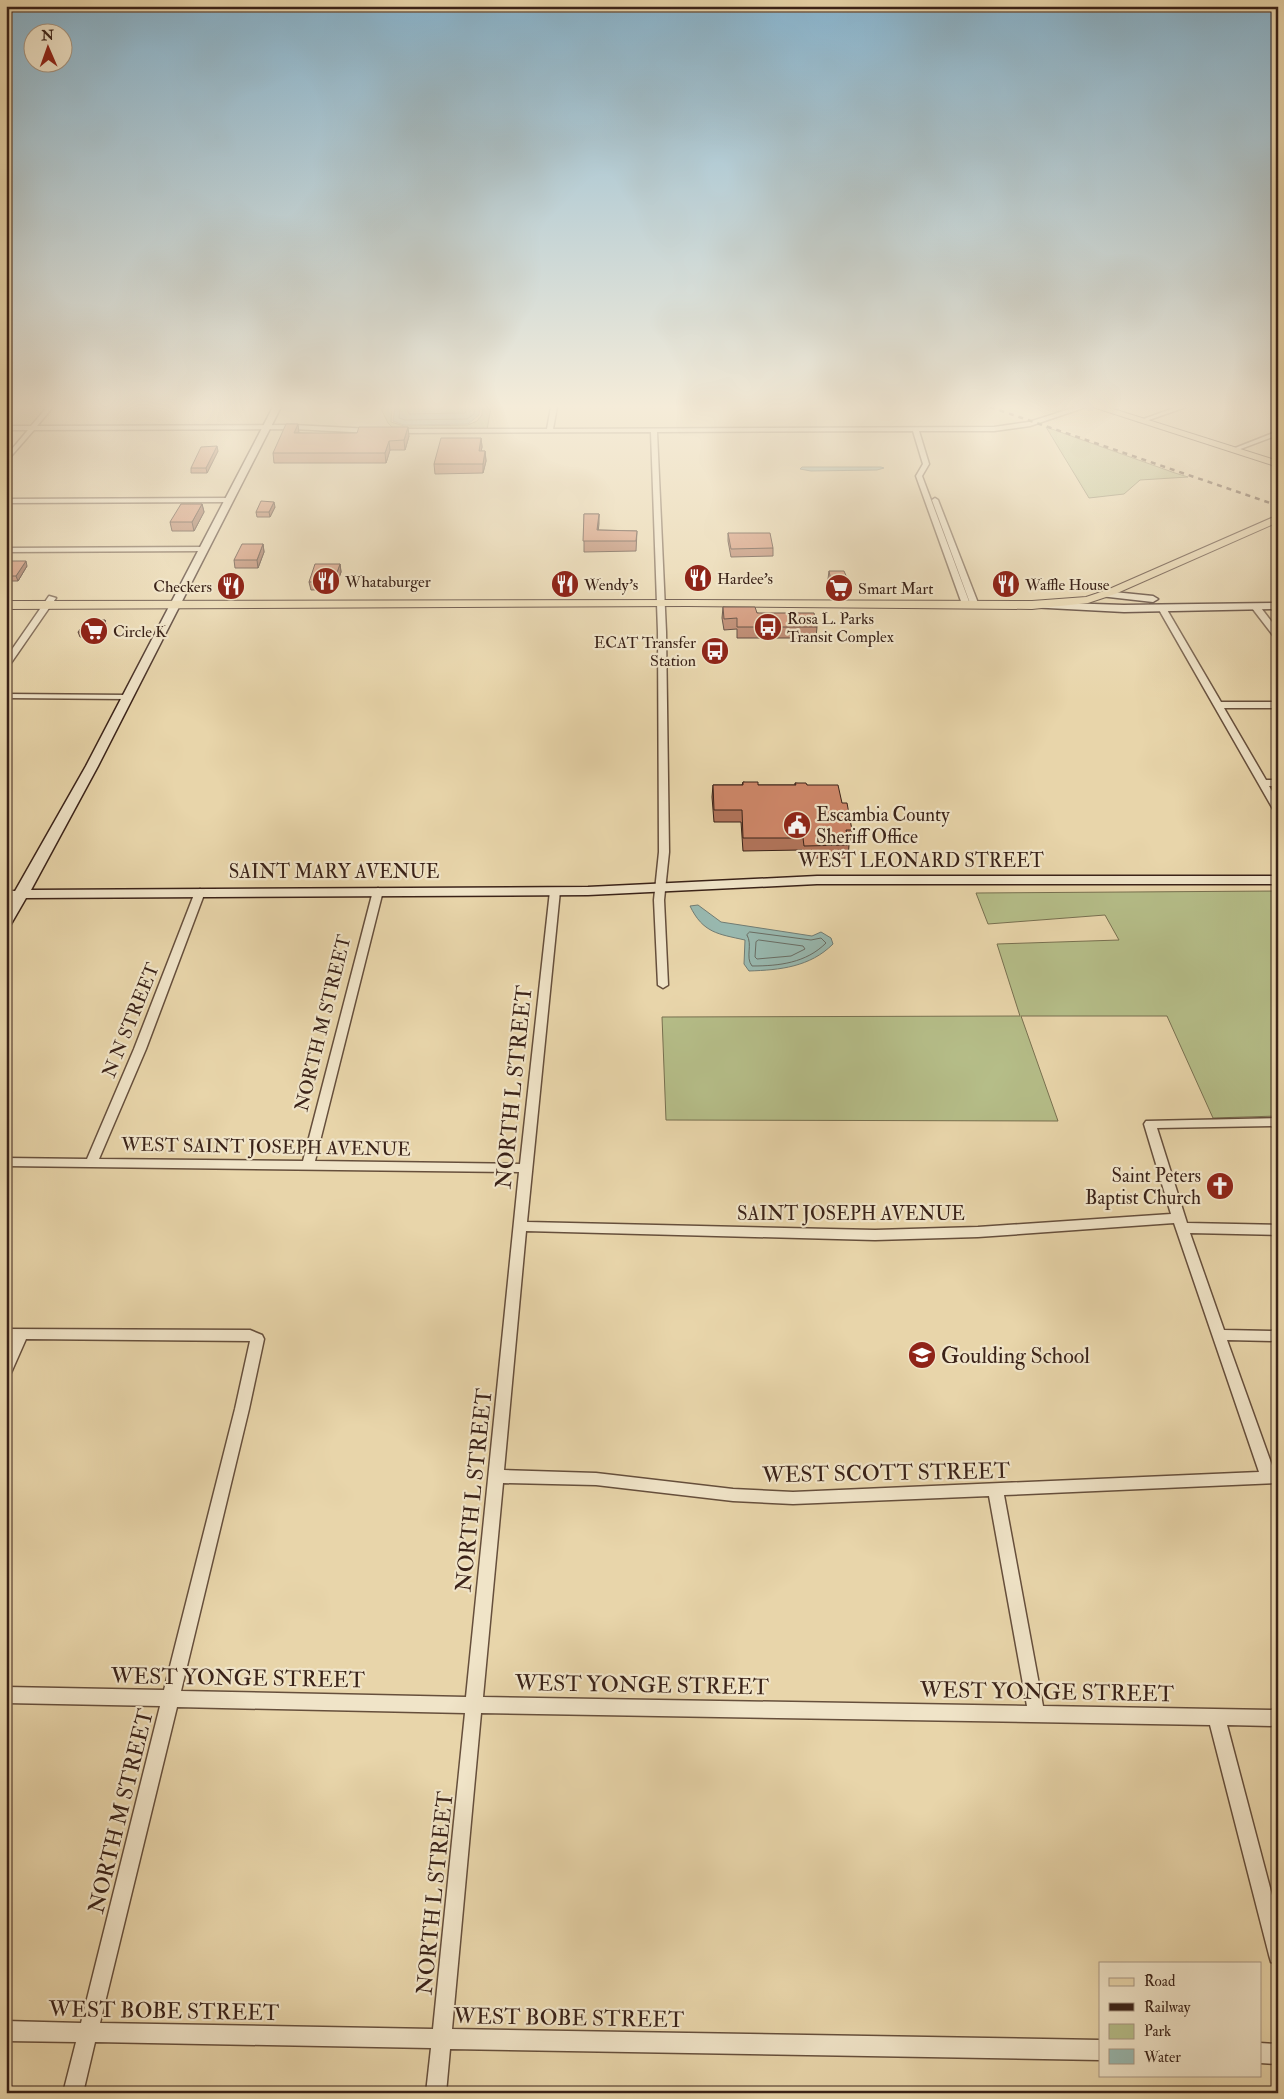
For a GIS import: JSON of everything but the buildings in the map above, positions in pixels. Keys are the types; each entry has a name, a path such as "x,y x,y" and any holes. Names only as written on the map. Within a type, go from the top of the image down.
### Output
{"main road":[{"path":"6,921 128,697 226,505"},
{"path":"1088,600 1278,518"},
{"path":"1032,605 1123,596 1278,526"},
{"path":"1104,594 1255,606 1278,606"},
{"path":"6,597 50,602 134,606 176,603 660,603 970,604 1032,605 1065,608 1229,608 1255,606"},
{"path":"6,605 50,602"},
{"name":"WEST LEONARD STREET","path":"662,887 817,880 1278,880"},
{"name":"SAINT MARY AVENUE","path":"21,894 555,891 662,887"}],"street":[{"path":"657,505 664,852 662,887 659,900 663,985"},
{"path":"929,505 970,604"},
{"path":"6,550 203,549"},
{"path":"6,664 50,602"},
{"path":"1255,606 1278,636"},
{"path":"1162,608 1278,809"},
{"path":"6,696 128,697"},
{"path":"1217,705 1278,705"},
{"path":"1263,783 1278,783"},
{"name":"NORTH M STREET","path":"308,1166 378,891"},
{"name":"NORTH L STREET","path":"436,2093 526,1168 555,891"},
{"name":"N N STREET","path":"92,1162 140,1049 200,892"},
{"name":"SAINT MARY AVENUE","path":"6,894 21,894"},
{"path":"1274,1477 1218,1335 1150,1124 1278,1122"},
{"name":"WEST SAINT JOSEPH AVENUE","path":"6,1162 526,1168"},
{"name":"SAINT JOSEPH AVENUE","path":"521,1226 875,1235 1182,1223 1278,1230"},
{"path":"6,1334 21,1334 6,1369"},
{"name":"NORTH M STREET","path":"21,1334 254,1337 257,1344 172,1698 73,2093"},
{"path":"1218,1335 1278,1336"},
{"name":"WEST SCOTT STREET","path":"496,1476 596,1479 771,1498 996,1491 1274,1477"},
{"path":"996,1491 1036,1712"},
{"name":"WEST YONGE STREET","path":"6,1695 473,1705 1036,1712 1217,1718 1278,1718"},
{"path":"1217,1718 1278,1955"},
{"name":"WEST BOBE STREET","path":"6,2031 1099,2050"},
{"path":"1262,2053 1278,2054"}],"green space":[{"path":"1278,891 1278,1116 1213,1118 1167,1016 1021,1016 1058,1121 666,1120 662,1017 1020,1016 997,944 1119,940 1105,915 988,924 976,893"}],"water":[{"path":"698,905 721,922 812,936 821,932 831,938 833,944 815,958 794,966 772,970 749,971 744,964 745,940 719,934 706,927 700,922 690,906"}],"place":[{"name":"Hardee's","path":"698,578"},
{"name":"Whataburger","path":"326,581"},
{"name":"Wendy's","path":"565,584"},
{"name":"Waffle House","path":"1006,584"},
{"name":"Checkers","path":"231,586"},
{"name":"Smart Mart","path":"839,588"},
{"name":"Rosa L. Parks Transit Complex","path":"768,627"},
{"name":"Circle K","path":"94,631"},
{"name":"ECAT Transfer Station","path":"715,651"},
{"name":"Escambia County Sheriff Office","path":"797,825"},
{"name":"Saint Peters Baptist Church","path":"1220,1186"},
{"name":"Goulding School","path":"922,1355"}]}
